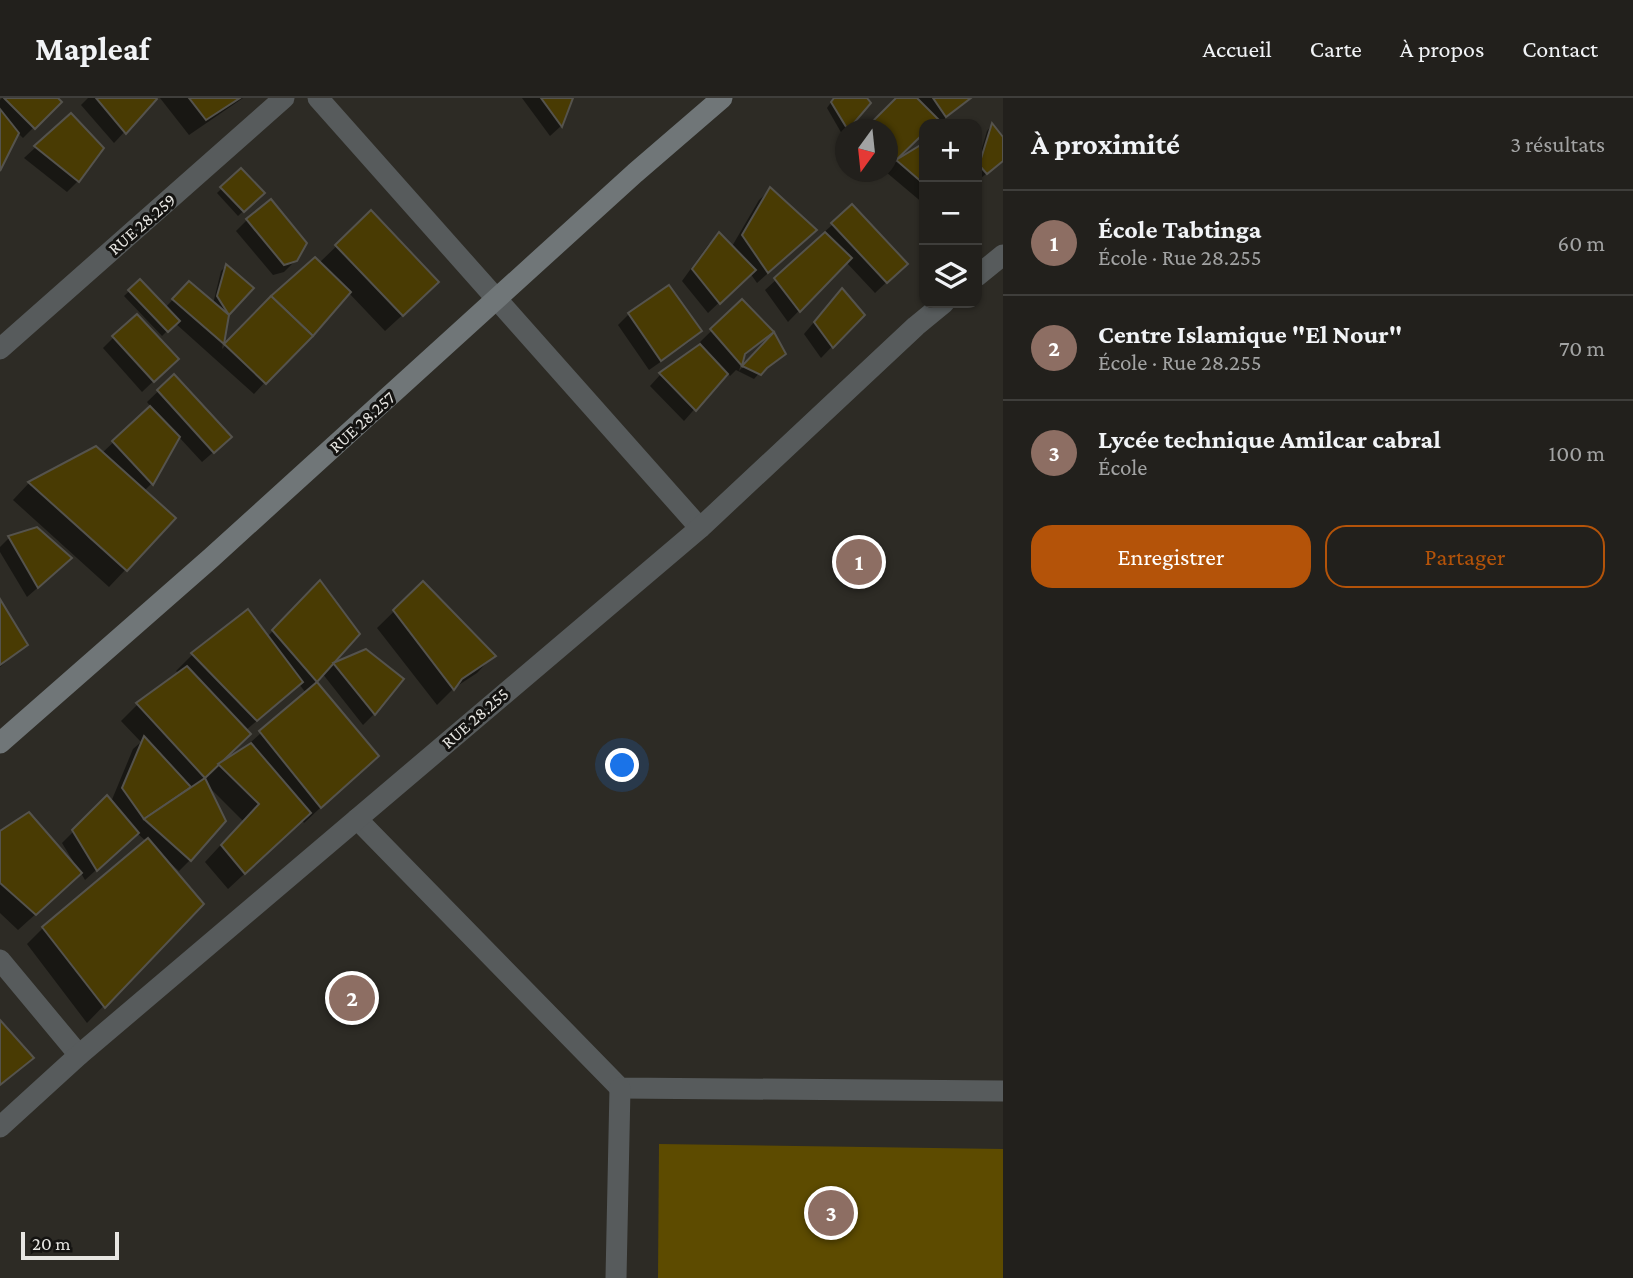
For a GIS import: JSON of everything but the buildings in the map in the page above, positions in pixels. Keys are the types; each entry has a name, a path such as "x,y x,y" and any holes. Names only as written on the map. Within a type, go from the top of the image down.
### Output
{"street":[{"name":"RUE 28.259","path":"0,349 284,98"},
{"path":"318,98 700,528"},
{"name":"RUE 28.257","path":"0,743 211,558 722,98"},
{"path":"982,272 1003,255"},
{"name":"RUE 28.255","path":"0,1127 79,1055 700,528 938,308"},
{"path":"357,819 620,1088 1003,1091"},
{"path":"0,960 79,1055"},
{"path":"616,1278 620,1088"}],"shaded area":[{"path":"659,1144 1003,1149 1003,1278 658,1278"}],"place":[{"name":"École Tabtinga","path":"859,562"},
{"name":"Centre Islamique \"El Nour\"","path":"352,998"},
{"name":"Lycée technique Amilcar cabral","path":"831,1213"}]}
